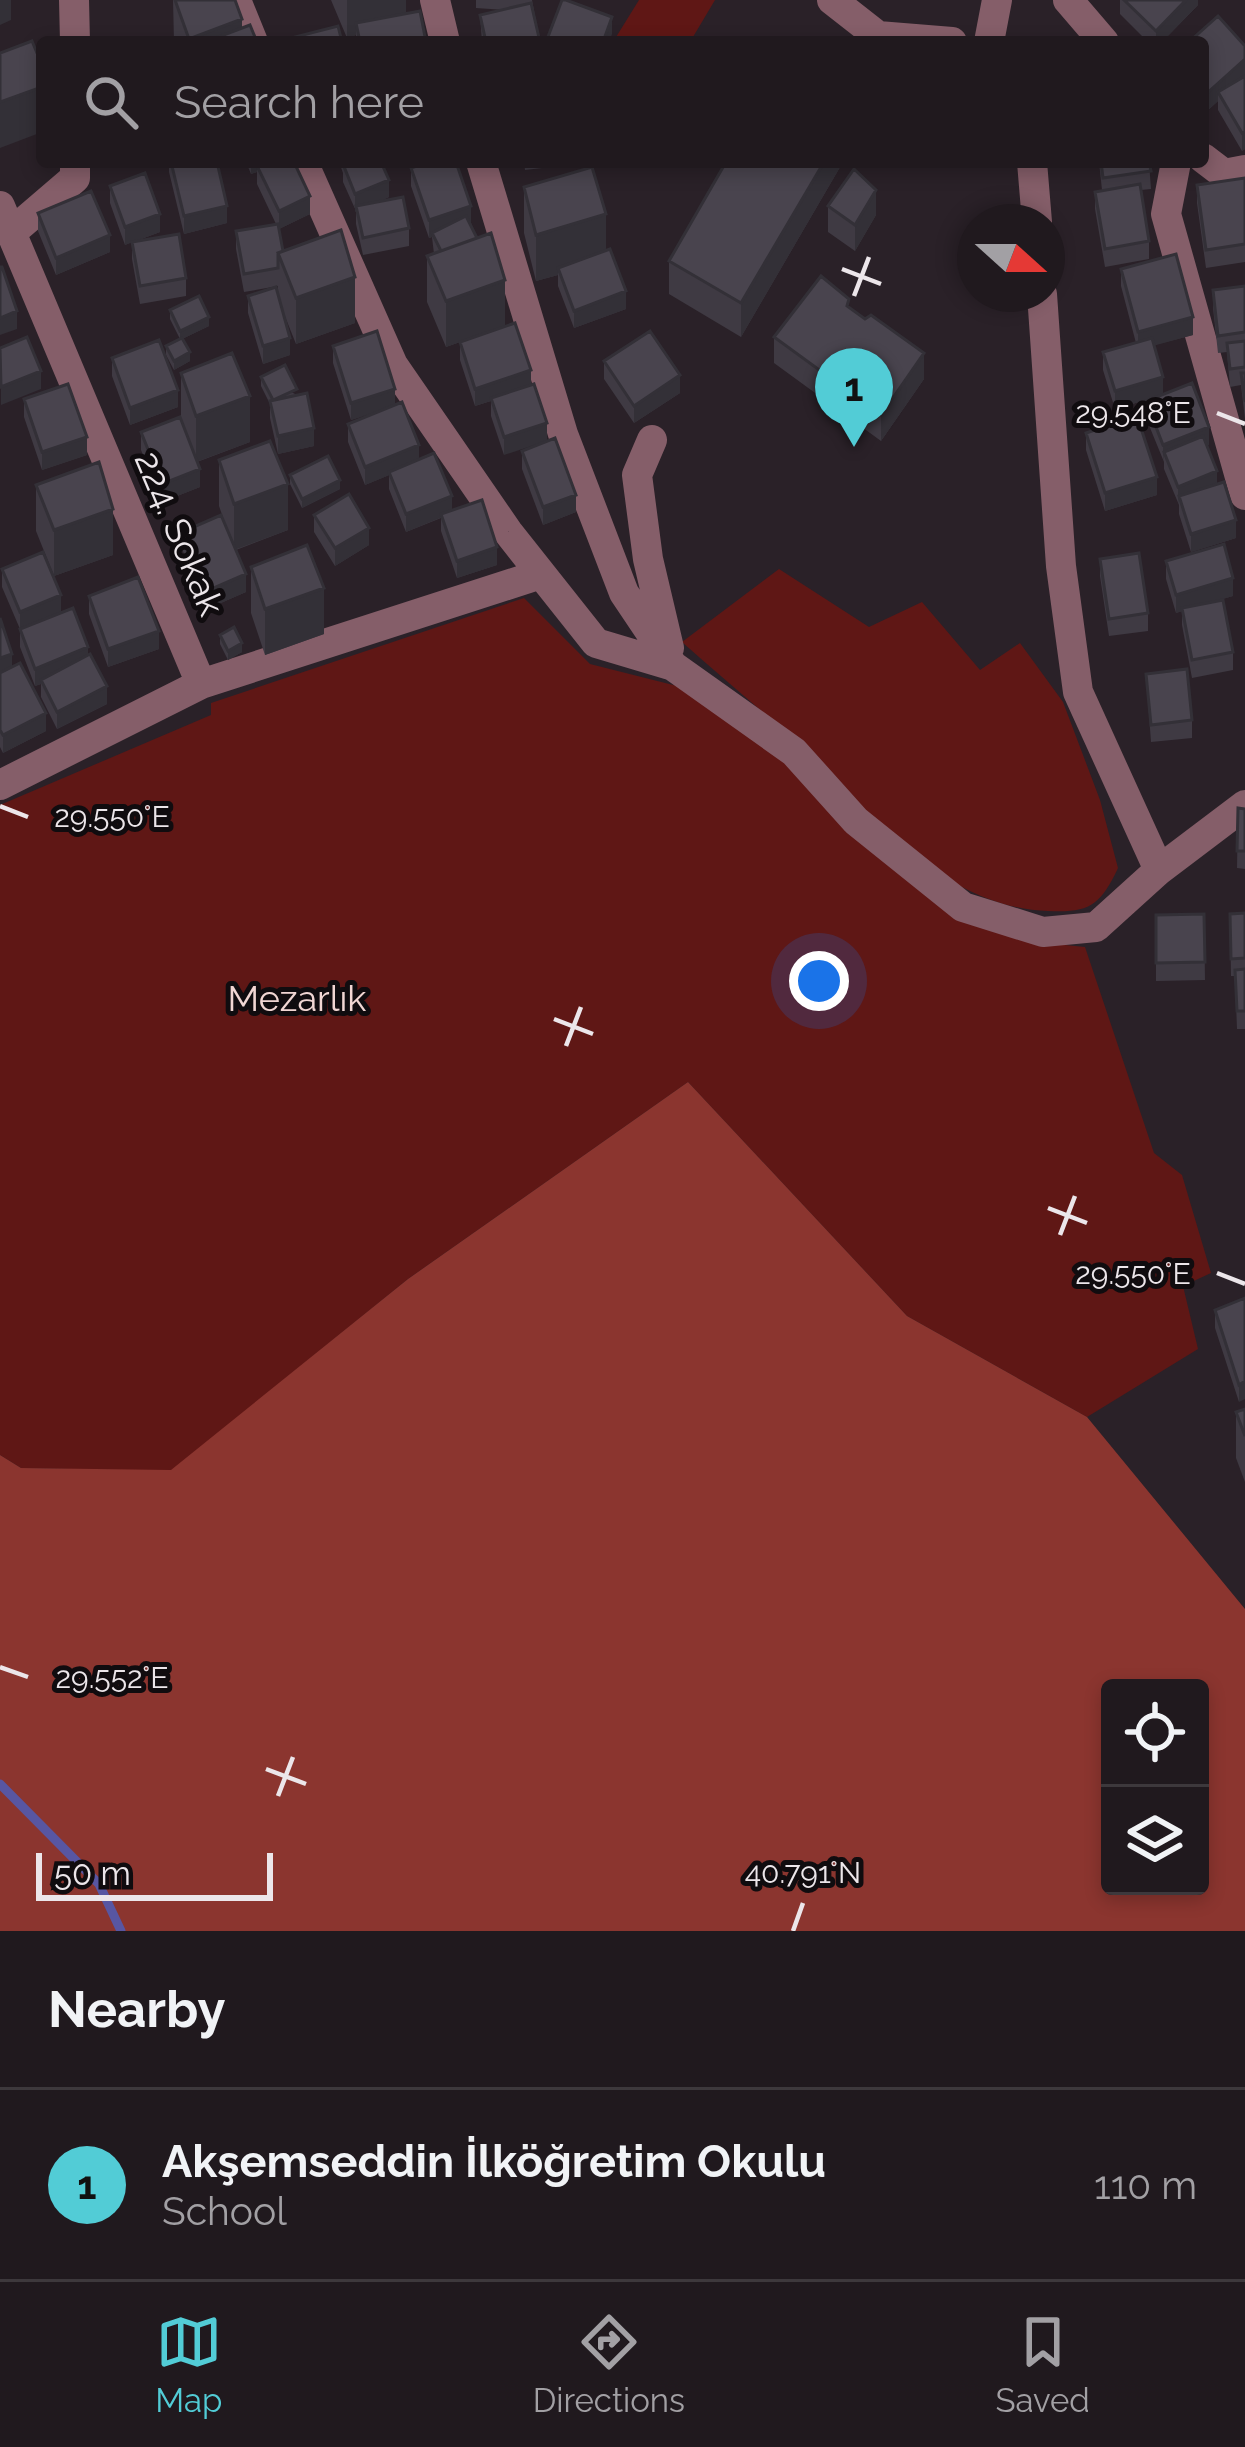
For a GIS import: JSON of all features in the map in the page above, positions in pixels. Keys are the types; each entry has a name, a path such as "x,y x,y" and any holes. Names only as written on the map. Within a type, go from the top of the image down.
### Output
{"street":[{"path":"74,0 75,36"},
{"path":"236,0 251,36"},
{"path":"435,0 444,36"},
{"path":"832,0 878,36"},
{"path":"990,36 998,0"},
{"path":"1068,0 1099,36"},
{"path":"1209,163 1223,175 1245,170"},
{"path":"6,219 75,178 75,168"},
{"path":"307,168 393,365 596,644 673,666 794,752 856,821 963,907 1043,932 1096,927 1159,870 1245,805"},
{"path":"483,168 563,434 624,593 673,666"},
{"path":"1032,168 1036,204"},
{"path":"1175,168 1166,214 1245,495"},
{"name":"224. Sokak","path":"6,219 201,684"},
{"path":"1043,312 1061,566 1078,692 1159,870"},
{"path":"652,440 637,475 648,559 673,666"},
{"path":"0,784 201,684 541,574"}],"green space":[{"path":"639,0 715,0 694,36 617,36"},
{"path":"779,569 869,627 922,602 980,670 1020,643 1063,702 1100,800 1118,868 1099,899 1074,910 1010,906 942,875 882,827 786,733 682,642"},
{"name":"Mezarlık","path":"524,598 590,664 689,689 1025,941 1085,947 1154,1153 1182,1175 1211,1273 1183,1286 1198,1349 1087,1417 907,1316 688,1082 408,1279 171,1471 21,1468 0,1455 0,805 211,715 211,703"}],"shaded area":[{"path":"688,1082 907,1316 1087,1417 1245,1609 1245,1931 0,1931 0,1455 21,1468 171,1470 408,1279"}],"building":[{"path":"175,0 235,0 242,19 188,36"},
{"path":"562,0 612,17 605,36 548,36"},
{"path":"1124,0 1186,0 1156,31"},
{"path":"531,3 539,36 485,36 480,15"},
{"path":"420,11 425,36 359,36 356,23"},
{"path":"1218,16 1245,46 1245,59 1209,91 1209,36 1196,36"},
{"path":"250,25 255,36 221,36"},
{"path":"338,26 340,36 299,36"},
{"path":"32,41 36,89 0,102 0,53"},
{"path":"1245,76 1245,131 1242,133 1218,92"},
{"path":"172,168 218,168 227,206 184,216"},
{"path":"258,168 297,168 310,196 279,211"},
{"path":"345,168 384,168 389,180 355,194"},
{"path":"411,168 458,168 471,206 429,220"},
{"path":"592,168 606,214 536,235 524,187"},
{"path":"723,168 820,168 741,303 669,261"},
{"path":"1102,168 1151,171 1103,178"},
{"path":"854,169 876,190 855,225 828,206"},
{"path":"145,173 160,214 125,227 110,186"},
{"path":"1245,178 1245,244 1206,250 1197,185"},
{"path":"1140,184 1149,241 1105,249 1095,192"},
{"path":"91,191 110,235 56,258 38,213"},
{"path":"403,197 409,228 363,238 356,206"},
{"path":"466,216 477,238 441,251 432,233"},
{"path":"278,224 283,251 278,253 278,268 244,274 236,231"},
{"path":"341,230 355,277 296,298 278,253"},
{"path":"491,233 505,280 446,301 427,256"},
{"path":"179,234 186,278 140,286 132,242"},
{"path":"610,249 626,291 574,311 558,268"},
{"path":"1176,254 1193,317 1138,332 1121,269"},
{"path":"0,267 17,311 0,318"},
{"path":"821,276 849,299 847,306 865,319 871,315 924,353 881,415 774,337"},
{"path":"1245,286 1245,332 1218,336 1213,290"},
{"path":"276,287 290,338 263,346 248,296"},
{"path":"199,296 209,317 180,331 170,310"},
{"path":"515,323 531,370 475,389 460,342"},
{"path":"377,331 395,389 351,403 333,346"},
{"path":"650,331 680,375 634,406 604,361"},
{"path":"27,337 41,371 1,387 0,348"},
{"path":"182,338 190,352 174,361 166,346"},
{"path":"1152,338 1163,377 1115,391 1103,352"},
{"path":"159,340 178,390 130,408 112,358"},
{"path":"1245,341 1245,367 1230,369 1227,343"},
{"path":"232,353 250,396 196,416 181,373"},
{"path":"285,365 297,389 273,400 261,377"},
{"path":"1192,383 1209,427 1163,445 1146,401"},
{"path":"68,384 87,437 42,452 24,399"},
{"path":"534,384 547,423 504,437 491,398"},
{"path":"307,393 314,428 278,436 270,401"},
{"path":"402,402 419,445 365,467 348,424"},
{"path":"1137,416 1157,477 1105,493 1086,433"},
{"path":"180,417 200,469 162,484 141,432"},
{"path":"1203,436 1217,471 1178,487 1164,452"},
{"path":"555,438 576,495 543,507 522,451"},
{"path":"270,441 288,484 234,504 219,460"},
{"path":"434,453 452,496 406,514 389,472"},
{"path":"328,456 340,480 302,499 290,475"},
{"path":"99,462 113,509 54,530 36,485"},
{"path":"1224,482 1236,520 1191,534 1179,496"},
{"path":"349,494 369,528 335,548 314,515"},
{"path":"482,500 497,547 457,561 441,514"},
{"path":"221,515 246,574 207,591 182,532"},
{"path":"1224,544 1233,578 1176,595 1166,561"},
{"path":"307,545 324,588 265,609 251,567"},
{"path":"43,552 61,595 20,612 2,569"},
{"path":"1139,553 1148,613 1109,619 1100,559"},
{"path":"138,577 159,631 108,649 89,596"},
{"path":"1223,600 1233,652 1192,660 1182,608"},
{"path":"73,608 88,647 35,669 20,629"},
{"path":"0,618 12,654 0,658"},
{"path":"234,627 242,643 228,651 220,635"},
{"path":"90,654 107,686 57,712 41,680"},
{"path":"20,663 46,713 3,735 0,673"},
{"path":"1187,669 1192,720 1151,725 1146,674"},
{"path":"1238,808 1245,809 1245,851 1237,851"},
{"path":"1245,913 1245,958 1231,959 1230,914"},
{"path":"1204,914 1205,962 1156,963 1156,915"},
{"path":"1245,969 1245,1011 1237,1011 1235,970"},
{"path":"1245,1298 1245,1381 1239,1385 1215,1310"},
{"path":"1245,1409 1245,1436 1236,1412"}],"waterway":[{"path":"0,1784 99,1884 121,1931"}],"place":[{"name":"Akşemseddin İlköğretim Okulu","path":"854,447"}]}
